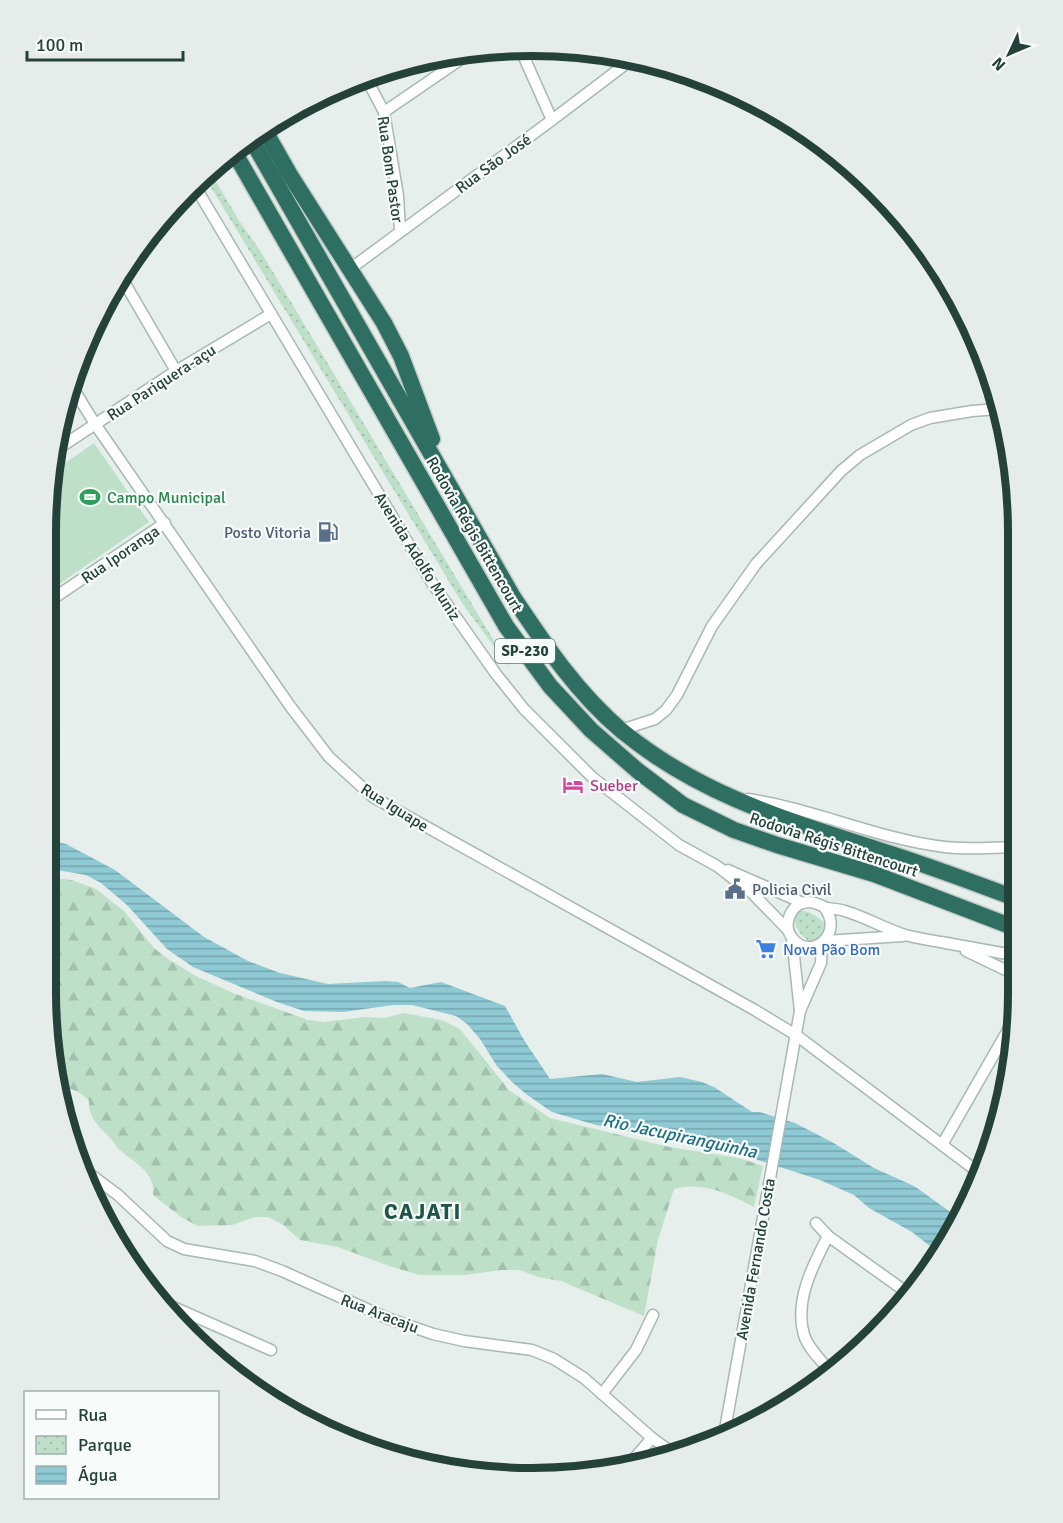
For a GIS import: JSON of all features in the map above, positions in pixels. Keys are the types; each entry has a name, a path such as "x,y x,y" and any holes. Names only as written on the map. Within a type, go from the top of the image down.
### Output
{"highway":[{"path":"268,135 384,323 401,357 451,488"},
{"name":"Rodovia Régis Bittencourt","path":"255,145 513,597 550,654 594,704 621,730 648,751 725,796 801,825 887,852 1008,895"},
{"name":"Rodovia Régis Bittencourt","path":"237,158 506,626 549,686 591,730 638,771 683,805 734,830 874,874 1008,924"}],"street":[{"path":"524,56 552,120"},
{"path":"384,112 457,62"},
{"name":"Rua São José","path":"350,268 624,65"},
{"name":"Rua Bom Pastor","path":"369,84 384,112 398,196 400,231"},
{"name":"Avenida Adolfo Muniz","path":"198,192 432,583 496,674 530,715 592,777 679,845 717,866"},
{"path":"125,284 176,371"},
{"name":"Rua Pariquera-açu","path":"64,445 176,371 271,314"},
{"name":"Rua Iguape","path":"76,393 95,424 290,706 329,757 373,797 796,1035 973,1168"},
{"path":"621,730 654,719 666,710 677,695 712,626 756,564 841,471 860,455 911,425 930,418 991,410"},
{"name":"Rua Iporanga","path":"56,597 165,523"},
{"path":"725,796 774,803 912,841 945,847 1008,847"},
{"path":"717,866 803,903"},
{"path":"717,866 752,893 798,944 806,947 824,942 906,935"},
{"path":"790,934 787,921 790,913 795,907 810,902 844,910 906,935 1008,954"},
{"path":"824,907 830,915 832,924 830,933 824,942"},
{"name":"Avenida Fernando Costa","path":"790,934 800,1011"},
{"name":"Avenida Fernando Costa","path":"726,1425 787,1075 800,1011 821,963 824,942"},
{"path":"952,944 1008,971"},
{"path":"942,1145 1004,1036"},
{"name":"Rua Aracaju","path":"94,1179 118,1195 166,1241 175,1246 193,1252 255,1261 387,1318 433,1334 545,1354 574,1371 666,1448"},
{"path":"816,1223 828,1236 902,1289"},
{"path":"825,1365 807,1341 802,1315 809,1272 828,1236"},
{"path":"178,1309 271,1350"},
{"path":"602,1394 636,1350 653,1315"},
{"path":"637,1455 652,1438"}],"green space":[{"path":"214,178 261,252 512,671 462,603 208,183"},
{"name":"Campo Municipal","path":"94,443 149,522 56,586 57,500 60,466"},
{"path":"56,878 72,880 96,889 124,911 154,948 168,959 196,976 233,993 308,1020 324,1022 365,1017 385,1018 403,1013 442,1020 460,1029 509,1090 550,1118 669,1147 739,1158 763,1166 754,1207 716,1190 695,1187 674,1189 658,1240 644,1316 561,1281 538,1277 520,1270 464,1275 419,1275 338,1247 300,1240 282,1224 268,1217 255,1217 232,1225 198,1226 181,1217 153,1195 153,1187 148,1175 119,1149 96,1123 89,1107 89,1101 66,1087 57,1023"},
{"path":"795,909 812,914 823,922 826,926 824,938 810,942 802,935 795,924"}],"water":[{"name":"Rio Jacupiranguinha","path":"56,842 66,844 115,870 204,937 248,961 280,973 328,984 386,981 398,982 410,988 441,982 505,1006 550,1079 602,1074 637,1082 680,1077 702,1082 714,1087 752,1112 760,1112 795,1123 832,1142 874,1168 914,1186 952,1213 932,1248 912,1232 869,1208 854,1195 820,1180 730,1151 596,1125 552,1112 512,1082 497,1066 480,1039 467,1024 456,1016 412,1005 393,1005 343,1012 304,1011 277,1002 193,967 167,949 127,905 101,883 86,875 56,870"}],"place":[{"name":"Campo Municipal","path":"90,497"},
{"name":"Posto Vitoria","path":"328,532"},
{"name":"Sueber","path":"573,785"},
{"name":"Policia Civil","path":"735,889"},
{"name":"Nova Pão Bom","path":"766,949"}],"district":[{"name":"CAJATI","path":"423,1211"}]}
